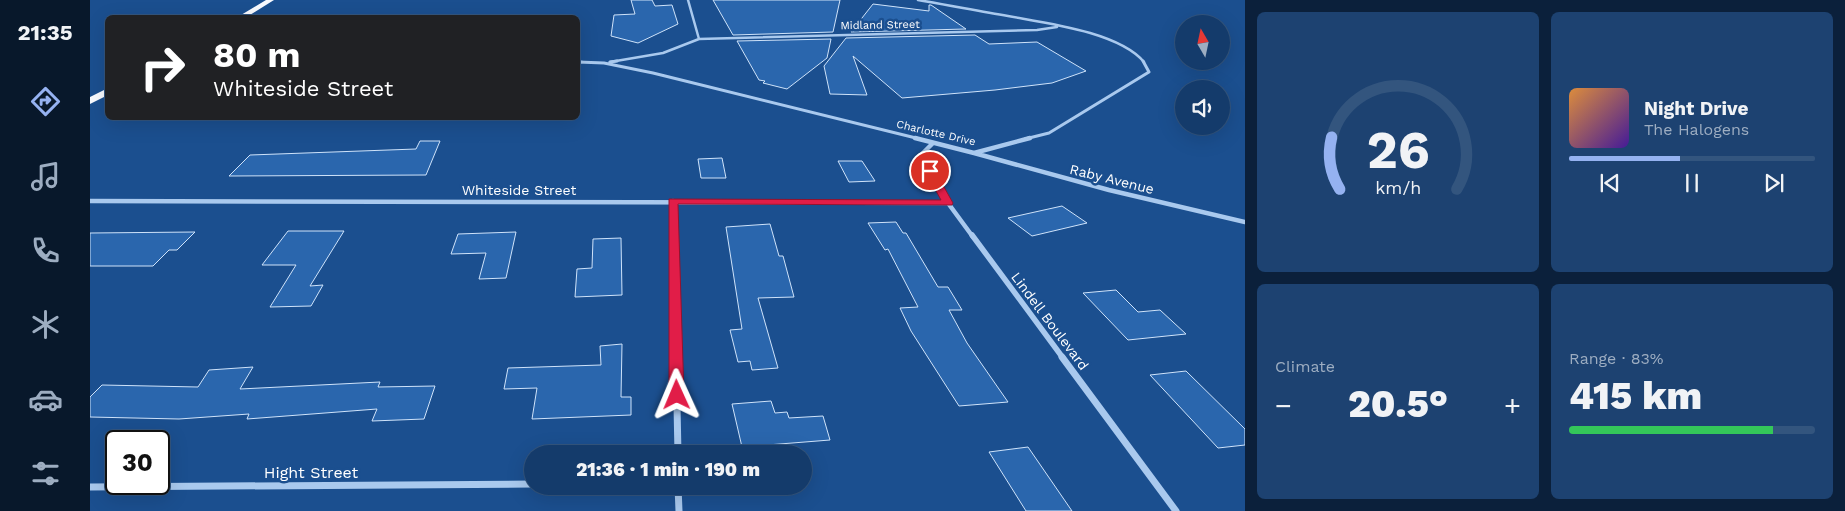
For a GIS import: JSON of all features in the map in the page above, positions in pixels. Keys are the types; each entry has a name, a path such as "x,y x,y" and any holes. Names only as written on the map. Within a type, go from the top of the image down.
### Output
{"highway":[{"path":"244,15 271,0"},
{"path":"90,101 105,93"}],"street":[{"path":"604,63 663,53 699,38 688,0"},
{"name":"Charlotte Drive","path":"580,62 604,63 653,73 974,153 1049,133 1149,72 1137,54 1100,36 1061,26 918,0"},
{"name":"Midland Street","path":"699,38 1038,30 1061,26"},
{"name":"Lindell Boulevard","path":"933,143 921,155 948,203 1176,511"},
{"name":"Raby Avenue","path":"974,153 1033,171 1245,222"},
{"path":"673,201 678,445"},
{"name":"Whiteside Street","path":"90,202 673,201 948,203"},
{"name":"Hight Street","path":"90,487 524,484"},
{"path":"678,495 679,511"}],"building":[{"path":"631,0 652,0 655,6 672,5 678,24 638,43 611,36 614,15 635,14"},
{"path":"713,0 840,0 833,32 733,35"},
{"path":"873,4 929,11 929,5 931,5 966,29 851,32"},
{"path":"975,35 989,44 1037,42 1086,71 1052,83 902,98 853,56 867,95 830,94 824,66 846,38"},
{"path":"831,39 827,58 787,89 763,83 765,81 759,80 737,41"},
{"path":"420,141 440,141 426,175 229,176 250,155 416,149"},
{"path":"722,158 726,178 701,178 698,159"},
{"path":"838,161 862,161 875,181 849,182"},
{"path":"1062,206 1087,223 1032,236 1008,218"},
{"path":"896,222 903,233 906,233 938,287 948,287 962,310 949,310 967,343 1008,402 959,406 911,331 900,308 918,307 888,249 885,250 868,223"},
{"path":"770,224 779,256 783,256 794,297 758,298 778,368 752,370 750,361 738,362 730,330 742,329 726,227"},
{"path":"288,231 344,231 310,286 323,285 311,306 270,307 296,265 262,265"},
{"path":"195,232 177,250 169,250 153,266 90,266 90,233"},
{"path":"516,232 506,278 479,279 486,253 451,254 458,234"},
{"path":"621,238 622,295 575,297 577,269 592,268 593,239"},
{"path":"1116,290 1138,312 1160,310 1186,334 1128,340 1083,293"},
{"path":"622,344 621,397 631,397 631,415 532,419 537,388 504,389 508,368 601,365 600,346"},
{"path":"253,367 240,389 380,382 378,387 435,386 424,419 372,421 377,409 247,419 249,414 179,419 90,417 90,397 102,385 198,387 209,370"},
{"path":"1186,371 1245,429 1245,445 1218,448 1150,375"},
{"path":"771,401 775,413 787,412 789,418 823,416 830,440 742,445 732,404"},
{"path":"1028,447 1072,511 1026,511 989,452"}],"route":[{"path":"677,395 673,201 948,203 930,171"}]}
